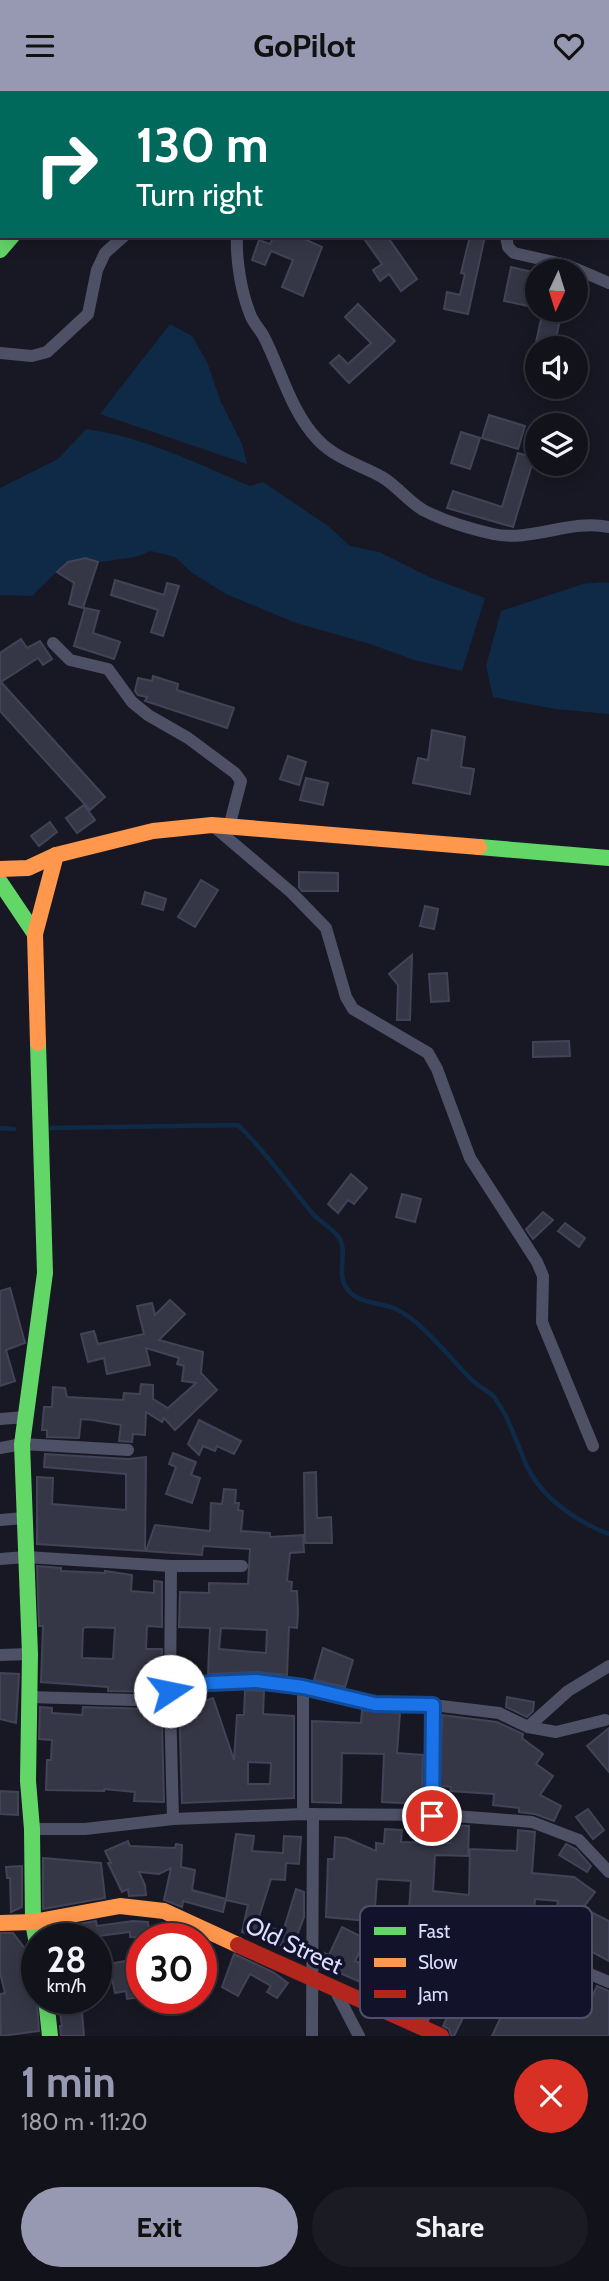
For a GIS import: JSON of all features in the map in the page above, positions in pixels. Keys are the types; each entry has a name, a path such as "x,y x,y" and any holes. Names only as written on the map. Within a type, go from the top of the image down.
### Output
{"main road":[{"path":"0,869 28,869 56,855 153,831 212,825 609,858"},
{"path":"33,1922 32,1829 28,1781 30,1654 22,1444 45,1273 35,934 56,855"},
{"path":"0,882 35,934"},
{"name":"Old Street","path":"0,1923 33,1922 120,1906 164,1911 360,2001"},
{"path":"48,2014 50,2036"},
{"name":"Old Street","path":"399,2018 441,2036"}],"street":[{"path":"0,352 32,356 47,352 88,314 97,270 105,253 122,238"},
{"path":"237,238 239,267 251,317 264,337 293,402 317,439 337,455 404,492 421,509 494,534 518,537 577,527 609,527"},
{"path":"506,238 508,247 514,253 568,265 609,283"},
{"path":"53,643 70,660 108,669 132,702 235,773 241,781 229,827"},
{"path":"212,825 292,893 326,928 346,997 353,1009 428,1053 437,1069 470,1158 537,1262 543,1276 542,1322 593,1446"},
{"path":"0,1419 26,1417"},
{"path":"0,1448 22,1444 128,1450"},
{"path":"0,1520 24,1518"},
{"path":"0,1559 26,1557 171,1566 242,1566"},
{"path":"171,1566 173,1819"},
{"path":"0,1655 30,1654"},
{"path":"528,1727 568,1691 609,1666"},
{"path":"28,1697 170,1696 209,1683 256,1681 303,1687 375,1704 433,1705 499,1713 528,1727 556,1732 605,1720"},
{"path":"303,1687 312,2036"},
{"path":"432,1816 433,1705"},
{"path":"32,1829 85,1829 173,1819 308,1814 432,1816 532,1822 579,1840 609,1873"},
{"path":"592,1975 609,1982"},
{"path":"335,1990 359,2036"},
{"path":"420,2027 424,2018"}],"water":[{"path":"170,324 192,336 207,362 220,400 242,444 247,464 100,414"},
{"path":"86,429 149,444 250,486 263,482 328,526 350,546 379,552 429,577 485,598 462,671 414,660 370,644 296,623 226,594 191,572 175,557 151,551 135,557 100,562 85,557 68,561 32,596 0,595 0,488 58,459"},
{"path":"609,583 609,714 555,709 493,697 486,666 501,611 583,584"}],"building":[{"path":"273,238 302,238 322,247 303,296 282,287 293,260 271,251 265,265 252,260 259,240 270,244"},
{"path":"363,238 388,238 417,279 401,291 389,274 380,281 373,270 382,264"},
{"path":"470,238 485,238 468,314 444,309 447,292 460,295 465,274 461,273"},
{"path":"511,267 525,270 525,305 504,301"},
{"path":"358,304 395,341 349,383 330,363 339,355 348,364 371,343 345,317"},
{"path":"540,322 559,322 557,336 537,336"},
{"path":"489,415 525,426 518,449 482,438"},
{"path":"461,432 480,438 470,469 451,463"},
{"path":"518,453 525,455 525,476 529,476 513,527 447,508 453,491 502,507"},
{"path":"85,558 98,562 83,608 69,604 74,583 57,572 68,562"},
{"path":"115,580 164,595 167,583 179,586 163,636 151,632 158,610 111,595"},
{"path":"85,608 99,611 93,633 120,642 114,659 74,646"},
{"path":"21,639 27,648 40,641 52,659 43,665 38,658 1,682 105,797 90,810 0,711 0,653"},
{"path":"153,676 178,684 177,690 234,708 227,728 145,701 147,697 138,695 135,691 138,678 152,681"},
{"path":"432,730 465,737 461,767 474,769 470,794 413,783 418,758 428,760"},
{"path":"288,756 306,762 299,785 280,779"},
{"path":"306,778 328,783 323,805 300,800"},
{"path":"84,805 95,820 77,833 66,818"},
{"path":"50,822 57,832 39,846 31,836"},
{"path":"299,872 338,873 338,891 302,891 299,887"},
{"path":"201,880 218,890 195,927 178,917"},
{"path":"145,892 166,899 163,910 142,904"},
{"path":"425,906 438,909 434,929 420,926"},
{"path":"412,955 410,1020 397,1020 398,985 389,974"},
{"path":"447,973 449,1001 431,1002 429,974"},
{"path":"569,1041 570,1056 533,1057 533,1042"},
{"path":"351,1174 367,1188 354,1204 348,1200 338,1213 328,1204"},
{"path":"402,1194 421,1199 415,1222 396,1217"},
{"path":"543,1212 553,1220 533,1239 526,1229"},
{"path":"565,1223 585,1238 579,1247 558,1231"},
{"path":"10,1288 25,1343 6,1350 15,1381 0,1386 0,1291"},
{"path":"170,1300 185,1314 159,1340 203,1352 201,1373 217,1390 175,1430 164,1418 162,1422 146,1412 145,1435 133,1434 132,1442 119,1441 121,1425 81,1419 79,1438 47,1437 47,1430 42,1430 44,1407 52,1407 53,1387 65,1388 67,1397 123,1400 124,1393 140,1394 141,1384 153,1385 153,1399 168,1408 196,1383 182,1381 184,1366 177,1364 179,1358 146,1348 150,1365 107,1374 104,1358 88,1362 81,1334 94,1331 98,1344 144,1334 137,1306 152,1303 155,1315"},
{"path":"199,1420 241,1441 234,1454 217,1446 215,1451 203,1446 199,1455 188,1444"},
{"path":"173,1453 196,1462 191,1475 200,1478 192,1503 166,1494 176,1467 169,1464"},
{"path":"45,1454 128,1459 146,1457 145,1551 37,1544 37,1477 53,1478 52,1504 126,1510 126,1474 44,1467"},
{"path":"316,1472 317,1518 331,1517 332,1543 305,1543 304,1473"},
{"path":"224,1489 236,1490 235,1503 239,1503 238,1510 243,1511 241,1531 270,1533 270,1537 303,1535 304,1552 290,1553 287,1581 292,1582 291,1591 297,1591 298,1612 297,1628 289,1627 287,1675 256,1672 208,1674 210,1628 179,1627 180,1592 209,1593 209,1583 248,1584 250,1549 203,1546 202,1555 146,1551 155,1525 210,1531 211,1503 222,1504","holes":["221,1628 267,1630 266,1653 219,1649"]},
{"path":"37,1566 61,1568 61,1571 105,1571 132,1575 131,1591 154,1593 154,1581 162,1582 162,1627 147,1626 146,1649 162,1649 161,1692 108,1691 108,1687 41,1682 43,1626 39,1626","holes":["83,1628 115,1628 113,1659 82,1658"]},
{"path":"323,1648 353,1660 345,1687 314,1680"},
{"path":"0,1673 19,1674 16,1723 0,1719"},
{"path":"245,1690 264,1691 263,1714 294,1716 294,1798 182,1803 179,1698 187,1696 189,1706 213,1698 234,1760 237,1715 244,1715","holes":["248,1762 271,1763 270,1784 248,1784"]},
{"path":"507,1697 534,1702 533,1711 527,1717 506,1707"},
{"path":"40,1707 52,1708 52,1713 82,1715 83,1707 152,1709 152,1724 162,1724 164,1802 134,1801 135,1792 104,1789 46,1790 47,1760 51,1760 52,1740 39,1739"},
{"path":"362,1710 400,1713 397,1753 423,1755 422,1804 382,1802 384,1754 342,1753 341,1803 312,1802 312,1721 361,1723"},
{"path":"442,1715 497,1722 523,1734 522,1738 543,1754 536,1764 553,1776 540,1795 561,1806 554,1821 519,1812 519,1808 493,1805 494,1794 450,1791 451,1787 440,1786"},
{"path":"609,1728 609,1772 587,1746"},
{"path":"0,1791 18,1792 18,1815 0,1814"},
{"path":"588,1809 604,1830 593,1839 576,1817"},
{"path":"452,1825 469,1826 468,1856 435,1855 433,1891 469,1895 470,1849 517,1851 518,1830 535,1832 532,1873 574,1877 595,1892 584,1906 557,1906 558,1901 535,1899 535,1906 409,1906 411,1881 377,1879 375,1906 360,1906 360,1920 326,1917 328,1859 334,1859 335,1837 346,1838 376,1851 376,1843 384,1844 385,1829 402,1830 401,1842 451,1843"},
{"path":"236,1834 254,1836 252,1851 283,1853 284,1836 301,1837 299,1864 286,1863 285,1880 271,1879 257,1923 283,1932 296,1889 304,1892 304,1917 292,1949 242,1932 248,1905 226,1900"},
{"path":"128,1841 130,1846 175,1848 176,1844 182,1845 181,1867 195,1870 192,1890 226,1899 223,1912 183,1901 182,1907 164,1900 171,1868 159,1874 139,1872 146,1895 129,1896 128,1889 122,1892 105,1851"},
{"path":"566,1844 576,1849 591,1866 587,1872 559,1855"},
{"path":"43,1858 101,1863 105,1898 43,1909"},
{"path":"22,1866 22,1907 11,1912 10,1878 7,1878 6,1867"},
{"path":"592,1912 609,1921 609,1961 592,1952"},
{"path":"133,1921 148,1922 126,1923 126,1933 112,1934 112,1924"},
{"path":"342,1927 360,1936 360,1951 355,1961 360,1963 360,1982 324,1966 324,1953 329,1955"},
{"path":"0,1933 13,1933 21,1943 21,2014 38,2014 39,2031 1,2036 0,1994 5,1993 0,1973"},
{"path":"234,1954 273,1972 288,1983 277,1998 267,1992 271,1986 250,1974 238,1996 222,1987"},
{"path":"125,1961 126,1991 115,1993 112,1963"},
{"path":"597,1986 609,1991 609,2036 492,2036 500,2018 592,2018 592,1997"},
{"path":"60,2014 82,2014 84,2036 61,2036"},
{"path":"447,2018 463,2018 454,2036 443,2026"}],"waterway":[{"path":"51,1128 238,1125 268,1157 313,1214 340,1239 343,1251 342,1278 348,1290 358,1298 396,1309 416,1322 473,1381 494,1397 508,1421 532,1476 540,1487 572,1515 609,1534"},
{"path":"0,1128 14,1129"}],"traffic: fast":[{"path":"0,250 10,238"},
{"path":"479,847 609,858"},
{"path":"0,882 35,934"},
{"path":"33,1923 32,1829 28,1781 30,1654 22,1444 45,1273 38,1043"},
{"path":"48,2014 50,2036"}],"traffic: slow":[{"path":"0,869 28,868 56,855 153,831 212,825 479,847"},
{"path":"38,1043 35,934 56,855"},
{"path":"0,1923 33,1922 120,1906 164,1911 238,1945"}],"traffic: jam":[{"path":"238,1945 360,2000"},
{"path":"401,2018 441,2036"}],"route":[{"path":"170,1691 209,1683 256,1681 303,1687 375,1704 433,1705 432,1816"}]}
